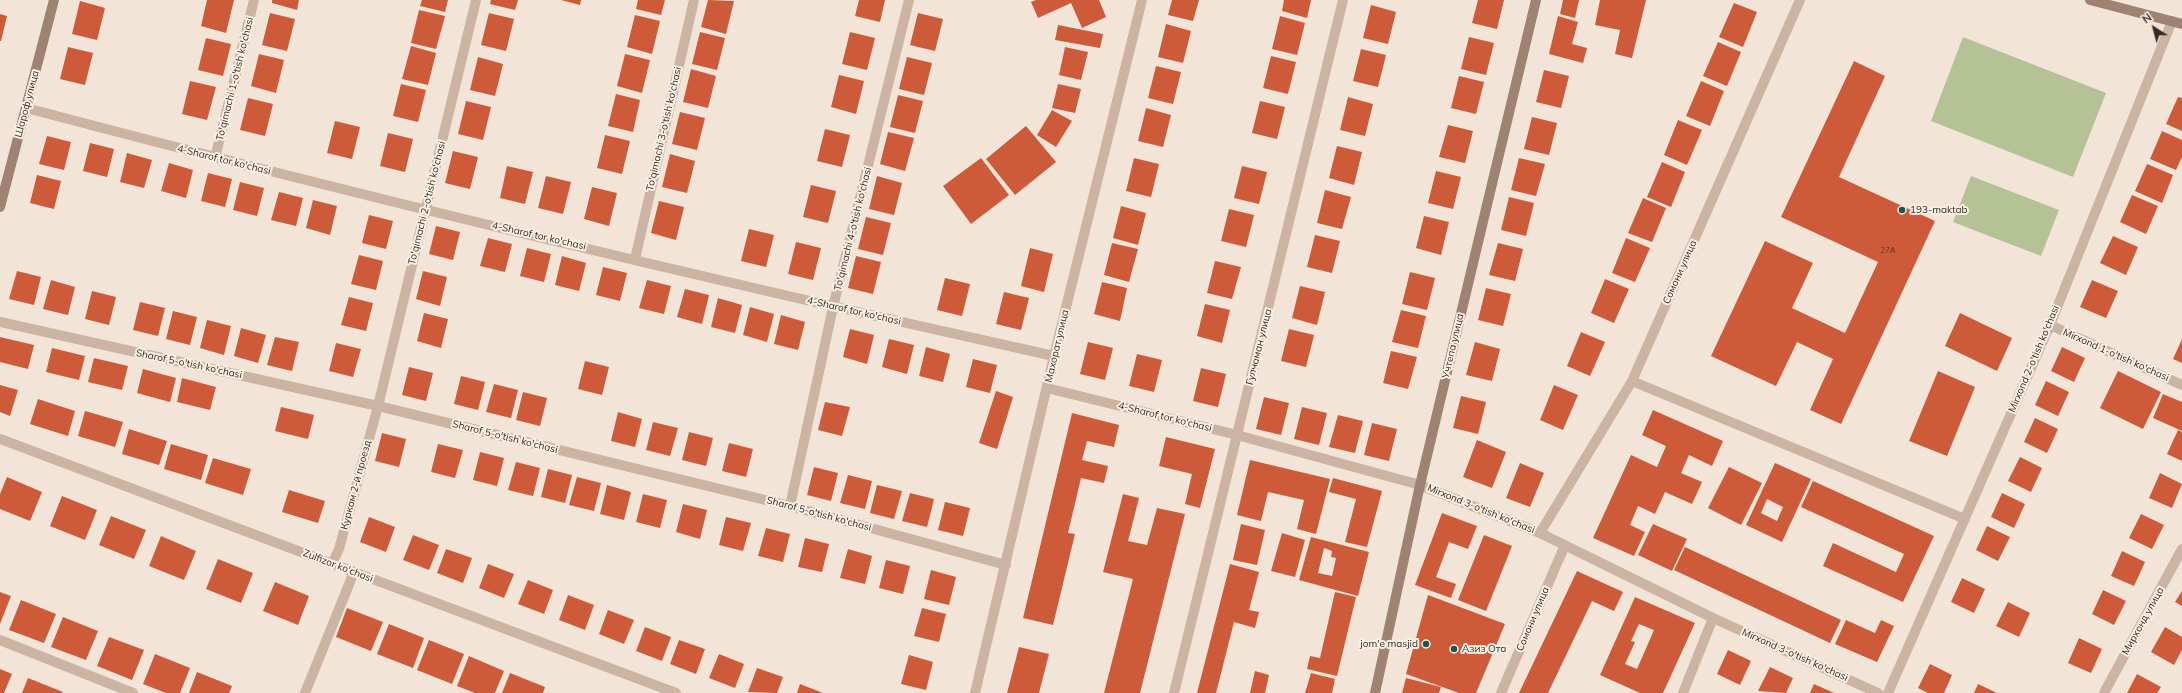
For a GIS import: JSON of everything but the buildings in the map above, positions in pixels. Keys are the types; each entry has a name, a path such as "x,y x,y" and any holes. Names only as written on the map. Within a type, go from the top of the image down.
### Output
{"street":[{"name":"Шароф улица","path":"0,207 2,190 26,108 54,0"},
{"name":"To'qimachi 1-o'tish ko'chasi","path":"215,158 254,0"},
{"name":"To'qimachi 2-o'tish ko'chasi","path":"378,406 424,209 476,0"},
{"name":"To'qimachi 3-o'tish ko'chasi","path":"635,259 694,0"},
{"name":"To'qimachi 4-o'tish ko'chasi","path":"790,506 834,307 909,0"},
{"name":"Махорат улица","path":"976,693 1054,356 1142,0"},
{"name":"Гулчаман улица","path":"1174,693 1344,0"},
{"name":"Учтепа улица","path":"1375,693 1420,485 1536,0"},
{"name":"Сомони улица","path":"1540,533 1632,381 1800,0"},
{"path":"2090,0 2177,23"},
{"name":"Mirxond 2-o'tish ko'chasi","path":"1888,693 2050,325 2177,23"},
{"name":"4-Sharof tor ko'chasi","path":"26,108 215,158 424,209 834,307 1054,356"},
{"name":"Sharof 5-o'tish ko'chasi","path":"0,322 378,406 790,506 1006,565"},
{"name":"Mirxond 1-o'tish ko'chasi","path":"2050,325 2182,385"},
{"path":"1632,381 1965,519"},
{"name":"4-Sharof tor ko'chasi","path":"1047,388 1237,435"},
{"name":"Куркам 2-й проезд","path":"332,564 339,549 378,406"},
{"name":"Mirxond 3-o'tish ko'chasi","path":"1237,435 1420,485 1540,533 1712,618 1878,693"},
{"name":"Zulfizor ko'chasi","path":"0,439 676,693"},
{"name":"Сомони улица","path":"1501,693 1565,545"},
{"name":"Мирхонд улица","path":"2104,693 2182,549"},
{"path":"304,693 354,572"},
{"path":"1683,693 1712,618"},
{"path":"0,640 134,693"}],"green space":[{"path":"1963,37 2106,93 2073,177 1931,121"},
{"path":"1971,176 2059,210 2041,256 1953,222"}],"place":[{"name":"193-maktab","path":"1902,210"},
{"name":"jom'e masjid","path":"1426,644"},
{"name":"Азиз Ота","path":"1454,649"}]}
